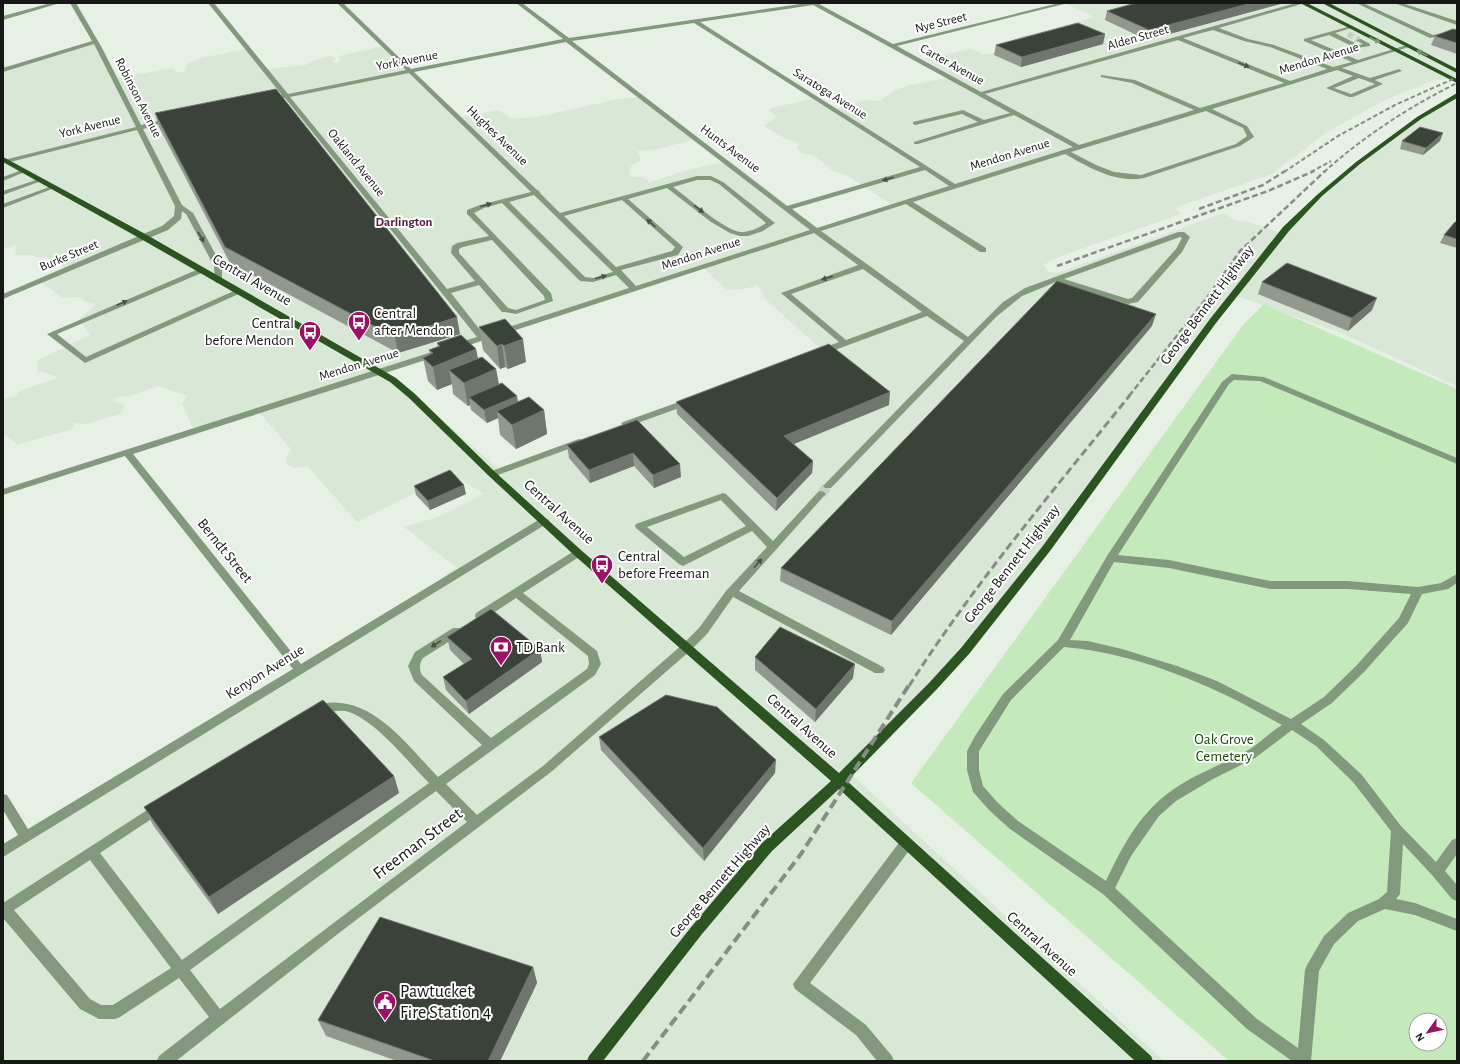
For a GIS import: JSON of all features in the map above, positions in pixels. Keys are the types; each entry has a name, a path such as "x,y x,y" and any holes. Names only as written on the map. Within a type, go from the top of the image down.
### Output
{"main road":[{"path":"1302,3 1457,81"},
{"path":"1325,3 1457,71"},
{"name":"George Bennett Highway","path":"594,1061 696,930 767,847 838,781 933,686 965,651 1046,549 1213,321 1286,228 1320,195 1358,163 1419,118 1457,95"},
{"name":"Central Avenue","path":"4,160 144,237 380,372 412,396 492,474 578,552 838,781 1146,1061"}],"street":[{"path":"3,18 57,3"},
{"name":"Robinson Avenue","path":"73,3 95,42 179,206 189,213 218,266 219,281"},
{"name":"Oakland Avenue","path":"211,3 482,337"},
{"name":"Hughes Avenue","path":"340,3 636,289"},
{"name":"Hunts Avenue","path":"519,3 816,231 969,341"},
{"name":"Carter Avenue","path":"814,3 1079,148"},
{"name":"York Avenue","path":"265,100 567,40 817,3"},
{"name":"Nye Street","path":"892,46 1065,3"},
{"name":"Alden Street","path":"980,94 1302,3"},
{"path":"1359,3 1432,38 1457,31"},
{"path":"1397,3 1457,23"},
{"name":"Saratoga Avenue","path":"694,21 954,186"},
{"path":"1349,27 1306,40 1356,62"},
{"path":"1213,28 1246,40 1272,46 1359,76 1380,84 1351,96 1329,88 1359,76"},
{"path":"1340,30 1348,34"},
{"path":"1330,33 1358,47 1368,45 1359,40"},
{"path":"1442,35 1452,38"},
{"path":"1178,38 1288,82"},
{"path":"3,70 95,42"},
{"path":"1362,46 1378,55"},
{"name":"Mendon Avenue","path":"3,492 380,372 482,337 636,289 954,186 1409,46"},
{"path":"1370,80 1399,70"},
{"path":"1066,152 1088,164 1119,176 1131,178 1142,177 1238,145 1251,137 1245,127 1202,109 1133,81 1103,76"},
{"path":"915,123 963,112 984,123"},
{"path":"916,143 1016,113"},
{"name":"York Avenue","path":"4,160 175,119"},
{"path":"787,208 925,168"},
{"path":"3,179 24,171"},
{"path":"560,215 697,178 711,178 721,183 772,223 765,228 742,234 728,231 668,186"},
{"path":"3,193 41,180"},
{"path":"3,206 54,187"},
{"path":"494,237 484,238 455,248 455,253 505,310 516,312 549,301 548,296 494,237 470,212 482,206 537,192"},
{"path":"504,201 583,279 593,280 675,253 679,248 623,198"},
{"path":"907,202 983,250"},
{"path":"144,237 173,223 178,217 179,206"},
{"name":"Freeman Street","path":"164,1061 547,769 687,647 703,630 732,592 824,490 969,341 1014,298 1034,287 1056,279 1180,234 1186,237 1179,250 1135,300 1128,302 1056,279"},
{"name":"Burke Street","path":"3,297 144,237"},
{"path":"845,343 785,293 864,266"},
{"path":"201,270 51,334 85,360 239,292"},
{"path":"446,292 479,282"},
{"path":"815,354 928,313"},
{"path":"1304,1061 1252,1024 1108,890 1014,825 994,807 977,788 973,770 973,751 979,739 1007,697 1062,643 1111,558 1226,382 1232,377 1261,379 1457,461"},
{"path":"615,428 697,398"},
{"path":"492,474 585,440"},
{"name":"Berndt Street","path":"127,453 300,669"},
{"path":"754,526 683,562 640,526 723,496 754,526 773,547"},
{"name":"Kenyon Avenue","path":"3,851 544,521"},
{"path":"490,745 418,678 413,669 414,660 418,655 578,552"},
{"path":"1111,558 1169,564 1270,585 1348,585 1418,591 1444,586 1457,588"},
{"path":"1444,586 1457,578"},
{"path":"1108,890 1116,871 1138,832 1160,807 1172,797 1209,775 1251,755 1291,724 1312,712 1328,700 1360,669 1404,620 1418,591"},
{"path":"732,592 879,670"},
{"path":"171,800 3,909 85,1004 100,1012 114,1012 181,969 591,672 595,664 593,654 516,593"},
{"path":"1062,643 1088,645 1122,653 1173,669 1214,684 1291,724 1320,743 1357,778 1397,830 1437,871 1457,895"},
{"path":"307,712 312,709 337,706 350,708 362,713 378,724 436,784 476,822"},
{"path":"3,799 26,837"},
{"path":"1304,1061 1312,970 1329,940 1354,917 1384,903 1393,894 1397,830"},
{"path":"887,1061 861,1030 800,984 906,844"},
{"path":"1437,871 1457,844"},
{"path":"91,852 219,1019"},
{"path":"1384,903 1415,909 1457,925"}],"shaded area":[{"path":"1065,3 1457,3 1457,77 1432,81 1381,102 1326,133 1272,174 1177,207 1176,209 1181,214 1061,256 1043,265 1048,271 1057,273 1224,213 1235,220 1249,222 1280,233 1316,198 1413,122 1457,95 1457,386 1341,333 1237,296 1232,296 963,651 851,774 1164,1061 3,1061 3,851 419,596 456,567 404,527 438,517 484,494 452,474 357,522 307,466 295,468 288,465 286,458 291,449 258,411 194,431 182,404 187,396 158,386 130,396 113,398 115,402 125,406 121,414 85,424 75,423 72,429 17,445 8,436 3,437 3,399 17,396 19,391 57,378 53,375 37,371 38,360 90,335 79,319 96,304 85,302 79,297 63,298 41,282 65,268 46,257 37,258 31,255 15,255 17,244 3,250 3,63 10,67 96,41 99,43 118,78 172,68 178,73 185,71 187,64 200,58 247,49 267,69 306,65 311,61 330,56 336,59 333,61 335,63 340,61 339,56 383,46 387,47 462,117 498,110 512,119 537,117 613,100 644,96 698,138 659,149 637,151 641,160 631,166 629,173 631,177 643,177 648,180 648,183 680,172 728,161 819,229 892,205 848,176 833,171 813,155 803,154 797,148 799,144 786,139 764,126 777,117 769,111 771,108 817,98 836,109 866,100 880,101 895,90 910,85 953,77 925,59 970,49 980,52 981,55 994,53 1022,45 1015,40 1020,36 1029,35 1094,17","holes":["703,268 727,290 744,289 758,285 765,299 823,351 500,468 493,464 385,370"]}],"green space":[{"name":"Oak Grove Cemetery","path":"1264,304 1457,389 1457,1061 1229,1061 911,783 1243,325"}],"building":[{"path":"1136,3 1252,3 1149,30 1107,11"},
{"path":"1078,23 1105,34 1022,57 996,45"},
{"path":"1453,29 1457,30 1457,43 1435,36"},
{"path":"276,89 457,317 395,337 225,247 155,113"},
{"path":"1420,127 1443,133 1426,148 1402,141"},
{"path":"1455,222 1457,222 1457,239 1444,235"},
{"path":"1287,263 1377,298 1352,318 1262,282"},
{"path":"1057,281 1156,314 892,621 781,568"},
{"path":"505,319 523,339 504,346 502,344 497,346 479,327"},
{"path":"461,335 476,349 433,367 423,358 433,353 429,350 440,346 437,343"},
{"path":"829,344 890,392 784,436 813,461 777,498 676,402"},
{"path":"482,357 496,369 464,383 449,370"},
{"path":"502,383 517,396 484,410 469,397"},
{"path":"529,397 544,410 512,425 497,411"},
{"path":"637,420 680,464 653,475 633,453 589,470 567,445"},
{"path":"450,470 464,485 428,501 414,486"},
{"name":"TD Bank","path":"491,609 540,649 466,701 443,677 472,659 447,637"},
{"path":"780,627 855,664 816,709 755,657"},
{"path":"666,695 717,707 776,760 703,848 599,737"},
{"path":"323,700 394,776 209,897 144,807"},
{"path":"380,917 533,967 488,1061 435,1061 318,1020"}],"tunnel":[{"path":"1348,34 1359,40"},
{"path":"821,494 828,486"}],"railway":[{"path":"1284,172 1338,136 1395,105 1453,79"},
{"path":"1324,172 1371,134 1404,112 1457,83"},
{"path":"1311,172 1331,161"},
{"path":"1199,209 1263,185 1285,171"},
{"path":"1057,266 1268,191 1314,171"},
{"path":"1129,396 1206,299 1240,251 1325,171"},
{"path":"909,686 934,648 987,574 1130,395"},
{"path":"643,1061 801,854 909,685"}],"place":[{"name":"Central after Mendon","path":"359,342"},
{"name":"Central before Mendon","path":"310,352"},
{"name":"Central before Freeman","path":"602,584"},
{"name":"TD Bank","path":"501,666"},
{"name":"Pawtucket Fire Station 4","path":"385,1022"}],"district":[{"name":"Darlington","path":"404,222"}]}
